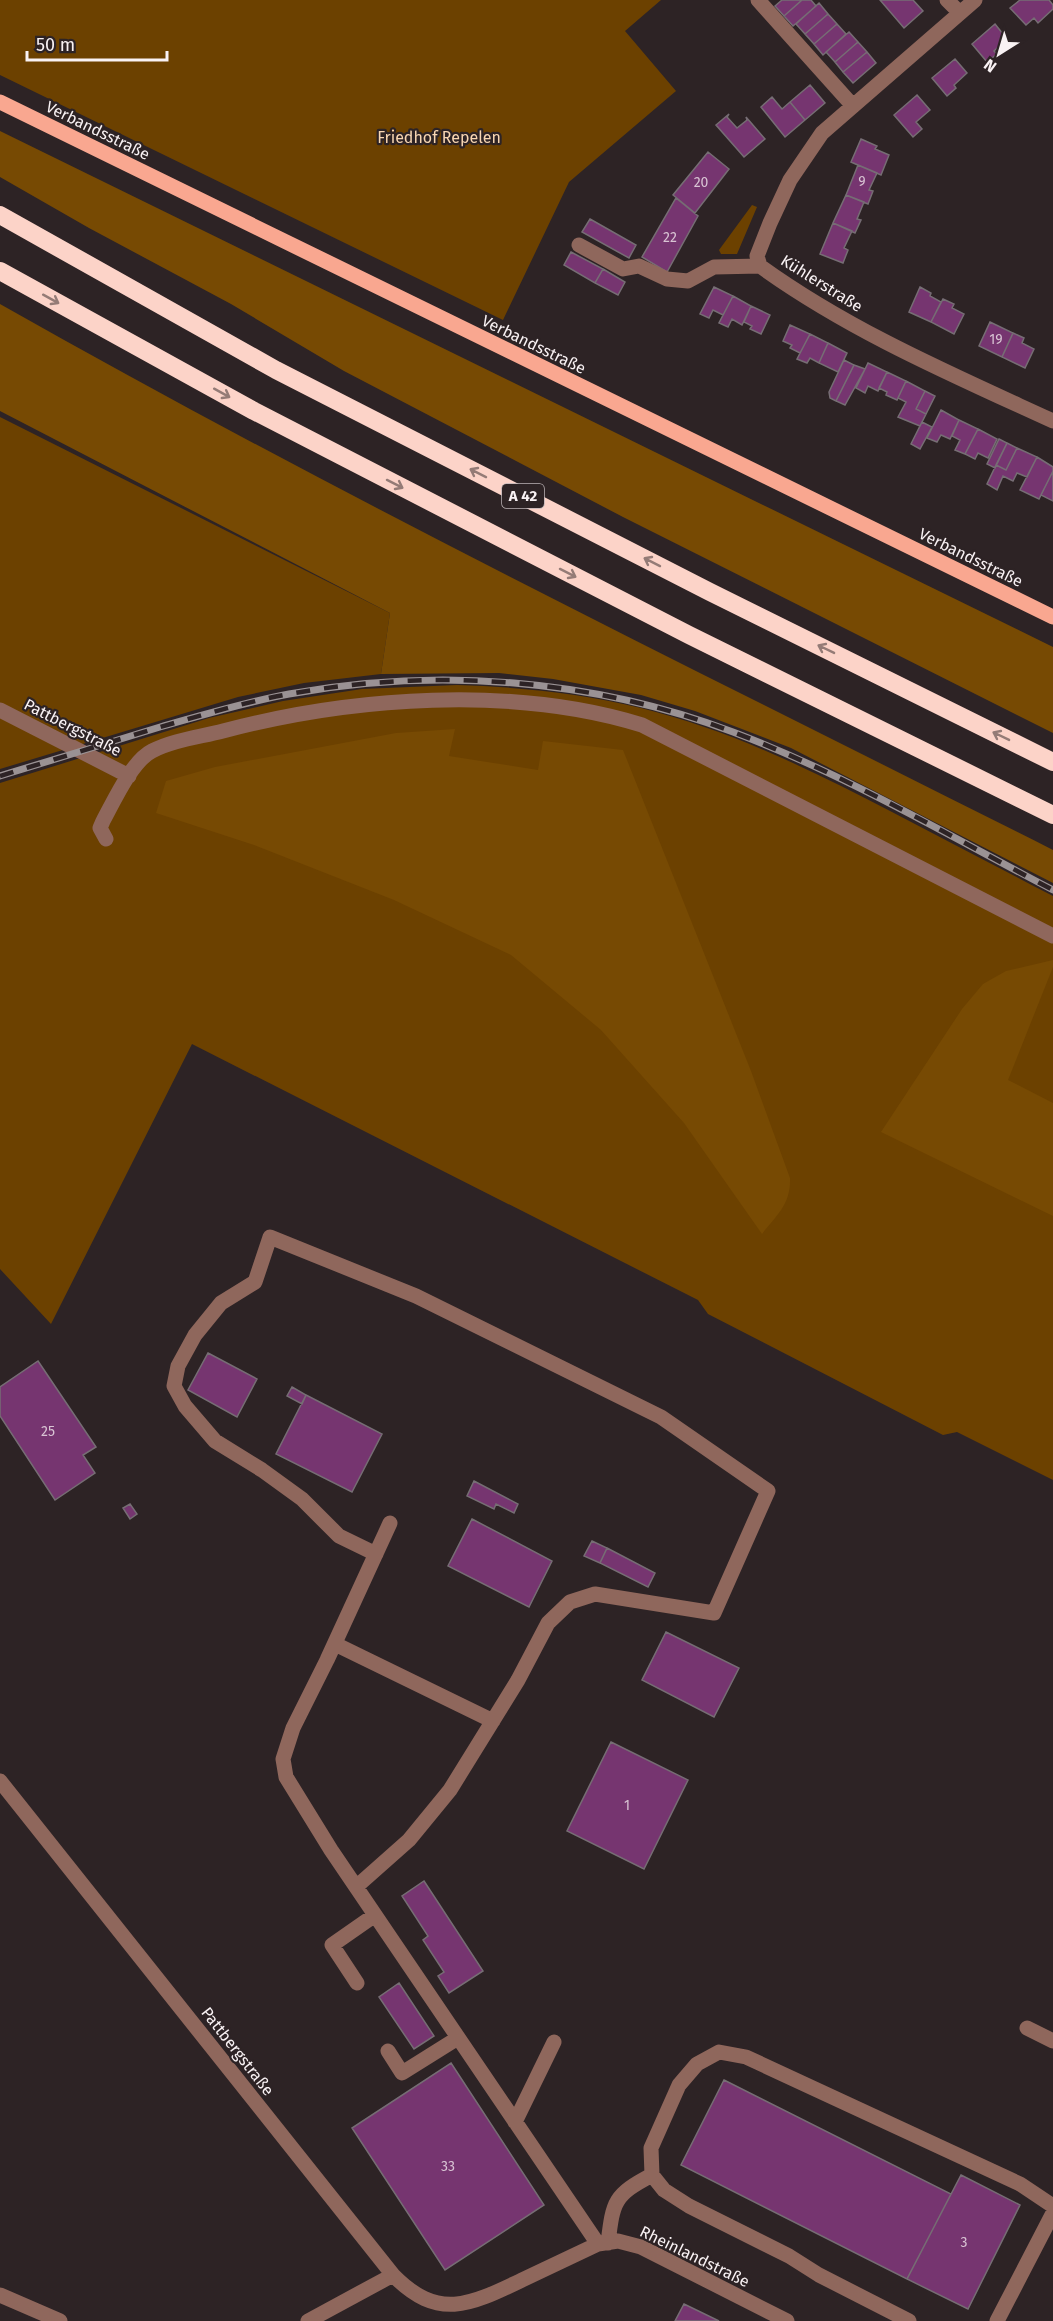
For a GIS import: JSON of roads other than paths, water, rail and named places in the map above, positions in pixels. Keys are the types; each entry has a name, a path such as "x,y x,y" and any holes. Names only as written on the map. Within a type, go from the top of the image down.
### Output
{"highway":[{"name":"A 42","path":"0,215 276,370 710,592 1053,762"},
{"path":"0,271 275,422 689,635 1053,815"}],"main road":[{"name":"Verbandsstraße","path":"0,102 1053,617"}],"street":[{"path":"758,0 853,106"},
{"path":"946,0 960,13"},
{"name":"Kühlerstraße","path":"975,0 822,133 790,180 757,256 760,266 822,307 911,355 1053,421"},
{"path":"579,245 622,269 639,266 667,279 688,281 714,267 760,266"},
{"path":"106,839 100,828 129,776 144,757 168,745 244,725 337,708 436,700 512,700 616,717 642,725 1053,936"},
{"name":"Pattbergstraße","path":"0,710 129,776"},
{"path":"356,1887 409,1839 443,1798 518,1680 548,1623 570,1602 595,1594 714,1613 768,1491 661,1417 416,1296 270,1237 255,1282 221,1303 195,1335 178,1366 174,1386 185,1406 215,1441 262,1470 302,1499 339,1536 376,1554"},
{"path":"390,1523 293,1728 283,1759 286,1777 356,1887 515,2122 603,2243"},
{"path":"334,1644 493,1721"},
{"name":"Pattbergstraße","path":"0,1781 393,2275 404,2287 427,2302 455,2314"},
{"path":"357,1983 332,1946 375,1915"},
{"path":"1027,2028 1053,2041"},
{"path":"388,2051 402,2073 458,2038"},
{"path":"515,2122 554,2042"},
{"path":"909,2321 819,2275 789,2256 689,2206 664,2190 652,2175 651,2148 679,2085 697,2064 719,2052 746,2057 1020,2184 1053,2206"},
{"path":"455,2314 603,2243 613,2208 627,2188 652,2175"},
{"path":"998,2321 1053,2213"},
{"name":"Rheinlandstraße","path":"603,2243 618,2241 641,2247 787,2321"},
{"path":"308,2321 393,2275"},
{"path":"0,2295 60,2321"}],"railway":[{"path":"0,776 160,727 289,694 401,681 458,680 514,683 625,700 680,714 733,732 855,786 1053,890"}],"park label":[{"name":"Friedhof Repelen","path":"439,137"}]}
